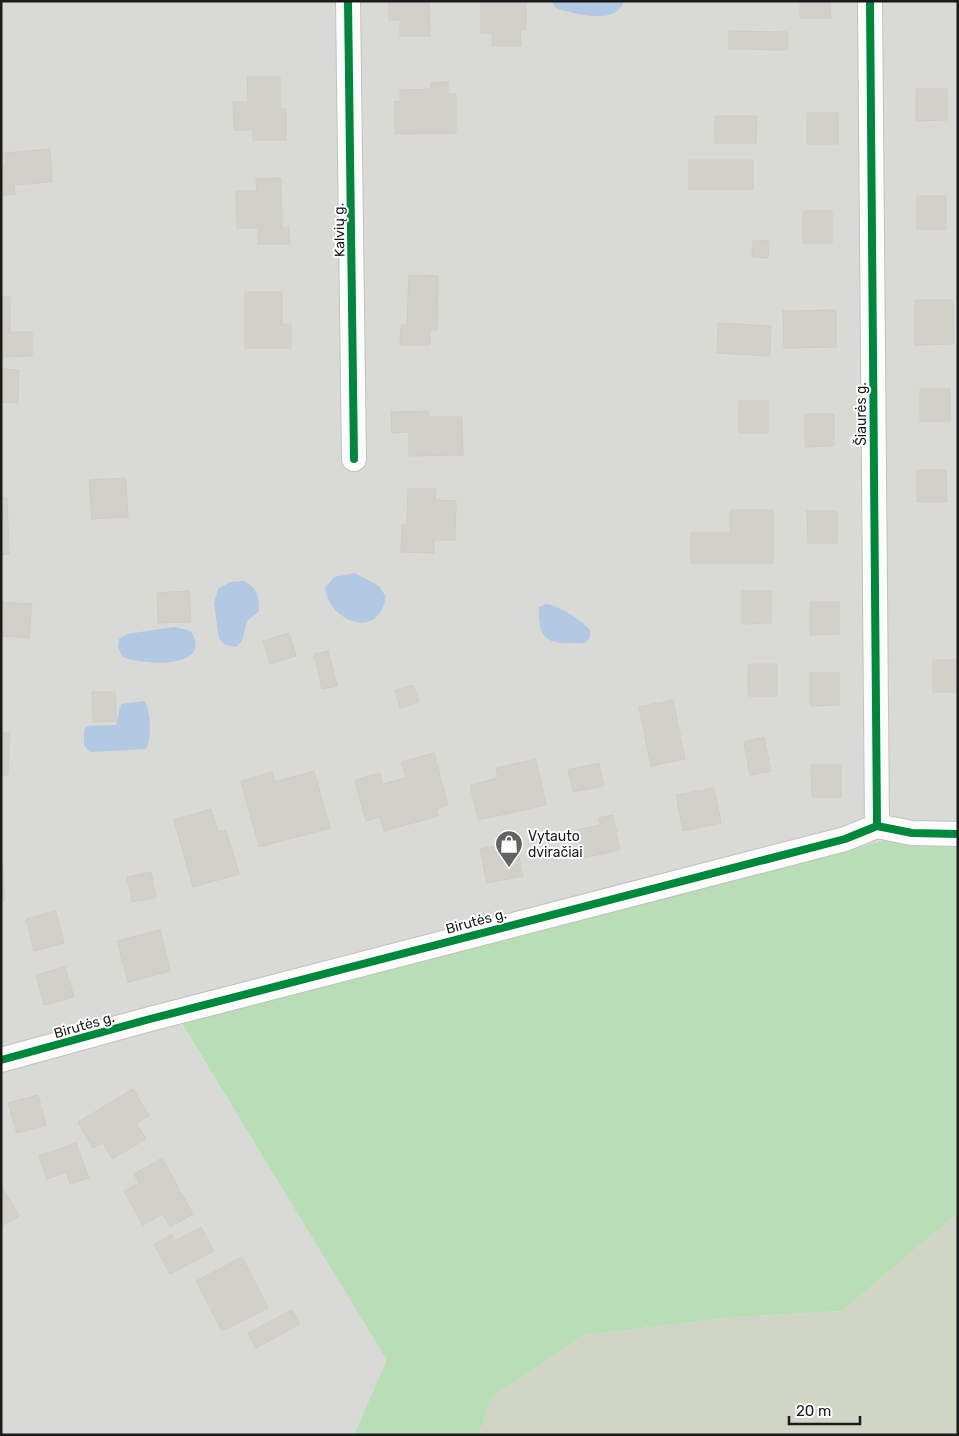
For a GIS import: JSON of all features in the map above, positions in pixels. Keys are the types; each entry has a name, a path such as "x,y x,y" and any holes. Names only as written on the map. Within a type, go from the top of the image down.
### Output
{"street":[{"name":"Kalvių g.","path":"348,1 354,460"},
{"name":"Šiaurės g.","path":"870,1 877,826"},
{"path":"877,826 912,833 958,834"},
{"name":"Birutės g.","path":"1,1060 150,1019 845,839 877,826"}],"shaded area":[{"path":"1,1 958,1 958,845 176,1015 388,1360 354,1435 1,1435"},
{"path":"958,1213 958,1435 479,1435 491,1398 583,1335 736,1317 842,1311"}],"green space":[{"path":"884,841 958,845 958,1213 842,1311 736,1317 583,1335 491,1398 479,1435 354,1435 387,1360 176,1014"}],"water":[{"path":"551,1 624,1 619,9 612,14 593,16 556,8"},
{"path":"355,573 379,586 386,597 381,611 373,619 364,623 343,617 328,599 325,588 334,577"},
{"path":"244,581 257,593 259,611 247,621 242,641 236,647 225,645 219,639 214,603 218,589 230,582"},
{"path":"546,604 563,610 581,622 590,630 590,638 585,643 564,643 550,640 541,629 539,620 539,607"},
{"path":"174,627 191,631 196,644 193,653 185,658 173,662 159,663 132,660 123,657 118,647 119,639 127,634"},
{"path":"145,701 150,725 146,749 90,752 84,745 84,730 87,726 116,725 121,704"}],"building":[{"path":"389,1 429,1 430,36 400,36 400,20 389,20"},
{"path":"481,1 526,1 526,29 520,30 521,46 492,46 492,33 481,33"},
{"path":"800,1 830,1 831,18 800,18"},
{"path":"729,31 788,32 787,50 729,49"},
{"path":"247,77 280,77 280,109 286,109 286,140 253,140 253,130 234,130 233,102 248,102"},
{"path":"448,82 448,94 456,94 456,133 395,134 395,101 400,102 400,90 431,89 431,83"},
{"path":"916,89 947,89 947,120 916,121"},
{"path":"807,113 838,113 838,144 807,144"},
{"path":"715,116 757,116 756,143 715,143"},
{"path":"50,149 52,182 14,185 15,194 1,195 1,165 5,165 5,153"},
{"path":"689,160 753,160 753,189 689,189"},
{"path":"281,178 282,228 289,228 290,244 258,244 258,228 237,228 236,191 257,191 256,179"},
{"path":"917,196 946,196 946,229 917,229"},
{"path":"803,211 832,211 832,243 803,243"},
{"path":"753,240 769,241 768,258 752,257"},
{"path":"409,275 438,276 437,330 430,330 430,345 400,345 401,325 407,325"},
{"path":"245,292 282,292 282,324 291,324 291,348 245,348"},
{"path":"1,297 10,297 10,332 32,332 32,356 1,357"},
{"path":"915,300 953,300 954,344 915,345"},
{"path":"836,310 836,347 784,348 783,311"},
{"path":"718,323 771,326 770,356 717,353"},
{"path":"1,369 19,370 18,403 1,402"},
{"path":"920,389 950,389 950,421 920,421"},
{"path":"739,401 768,401 768,433 739,433"},
{"path":"429,411 428,417 462,417 463,455 409,456 409,432 392,433 391,412"},
{"path":"805,414 834,414 834,446 805,447"},
{"path":"917,470 946,470 947,502 917,502"},
{"path":"126,478 128,517 92,519 89,480"},
{"path":"408,489 436,489 435,500 456,501 455,540 434,540 434,553 401,552 402,525 407,525"},
{"path":"1,498 7,498 9,554 1,555"},
{"path":"730,510 773,510 773,563 691,563 691,533 730,533"},
{"path":"807,511 837,511 837,543 808,543"},
{"path":"189,591 191,622 158,623 157,593"},
{"path":"742,591 771,591 771,623 742,624"},
{"path":"1,602 32,604 29,638 1,636"},
{"path":"810,602 839,602 839,634 810,635"},
{"path":"289,633 296,656 270,664 263,641"},
{"path":"328,651 337,686 322,689 314,654"},
{"path":"933,660 958,660 958,692 933,692"},
{"path":"748,664 777,664 777,696 748,696"},
{"path":"810,673 839,673 839,705 810,706"},
{"path":"413,685 419,702 400,708 395,690"},
{"path":"92,692 115,692 116,721 93,722"},
{"path":"673,700 685,759 651,766 639,707"},
{"path":"1,733 10,733 8,775 1,775"},
{"path":"764,737 771,771 750,775 744,742"},
{"path":"434,753 448,805 436,809 438,816 384,831 380,817 366,821 355,780 380,773 382,784 406,778 402,762"},
{"path":"536,759 546,805 478,820 470,785 498,778 496,768"},
{"path":"599,763 604,786 573,792 568,770"},
{"path":"811,765 841,765 841,797 812,797"},
{"path":"314,771 330,828 259,847 241,781 272,772 275,782"},
{"path":"714,788 721,823 683,831 676,795"},
{"path":"211,809 218,832 226,830 239,874 193,887 174,820"},
{"path":"613,815 620,850 582,858 577,830 600,825 598,818"},
{"path":"516,842 523,876 487,883 480,849"},
{"path":"1,865 3,865 4,901 1,901"},
{"path":"151,872 156,898 132,902 127,877"},
{"path":"56,911 64,943 34,951 26,919"},
{"path":"160,930 170,971 128,982 117,941"},
{"path":"65,967 74,997 44,1005 36,975"},
{"path":"133,1089 149,1116 136,1123 146,1139 112,1159 103,1143 93,1148 78,1122"},
{"path":"38,1095 46,1125 17,1133 8,1103"},
{"path":"76,1143 89,1178 70,1184 66,1172 47,1179 39,1156"},
{"path":"162,1158 193,1214 170,1227 163,1214 143,1225 124,1191 139,1183 134,1174"},
{"path":"1,1185 19,1216 1,1226"},
{"path":"201,1227 214,1251 170,1274 154,1244 172,1235 175,1241"},
{"path":"242,1257 268,1308 222,1331 196,1281"},
{"path":"292,1310 300,1324 256,1348 248,1333"}],"cycle path":[{"path":"348,1 354,459"},
{"path":"870,1 877,826"},
{"path":"1,1060 150,1019 845,839 877,826 912,833 958,834"}],"place":[{"name":"Vytauto dviračiai","path":"509,868"}]}
